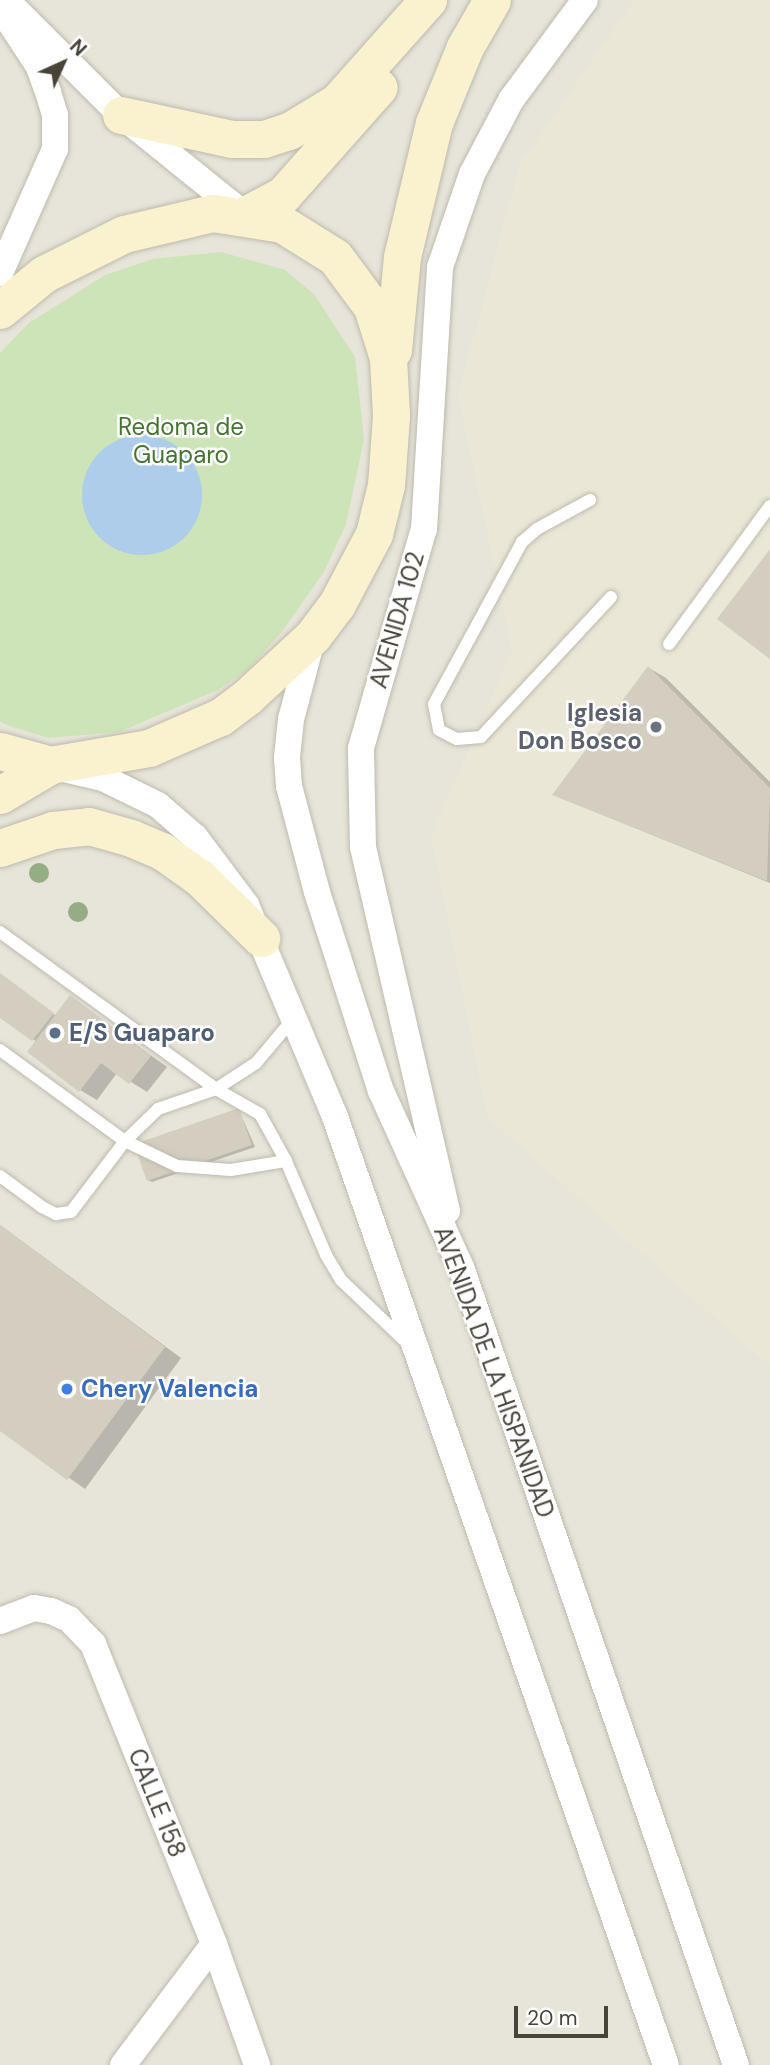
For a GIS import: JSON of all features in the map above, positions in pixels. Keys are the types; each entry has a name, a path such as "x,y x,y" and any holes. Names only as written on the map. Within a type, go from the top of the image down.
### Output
{"main road":[{"path":"121,114 232,139 264,139 289,131 337,102 428,0"},
{"path":"245,215 283,195 350,123 403,54 428,0"},
{"path":"0,794 51,765 149,748 183,735 247,697 313,636 337,604 374,534 386,485 389,383 402,257 413,199 434,123 465,47 492,0"},
{"path":"0,310 44,274 124,234 213,213 245,215 303,234 335,257 357,282 380,326 389,383"},
{"path":"0,751 51,765"},
{"path":"0,848 53,830 89,826 131,838 162,851 200,878 261,939"}],"street":[{"path":"6,0 121,114 245,215"},
{"name":"AVENIDA 102","path":"461,1267 363,848 361,748 424,528 440,267 472,174 511,100 585,0"},
{"path":"0,8 38,65 55,115 55,149 0,273"},
{"name":"AVENIDA DE LA HISPANIDAD","path":"313,636 291,719 289,786 332,945 381,1091 461,1267 736,2065"},
{"path":"51,765 103,778 158,805 195,837 224,871 261,939 296,1015 420,1360 666,2065"},
{"name":"CALLE 158","path":"0,1621 34,1608 51,1611 69,1619 93,1644 214,1944 257,2065"},
{"path":"123,2065 214,1944"}],"lane":[{"path":"590,500 537,529 522,542 434,704 439,730 457,739 481,737 611,597"},
{"path":"669,644 770,506"},
{"path":"0,932 216,1089 260,1114 286,1161 326,1255 341,1280 420,1360"},
{"path":"0,1177 56,1214 71,1212 125,1141 158,1109 216,1089 256,1063 279,1040 296,1015"},
{"path":"0,1050 125,1141 177,1166 231,1170 286,1161"}],"shaded area":[{"path":"0,0 770,0 770,2065 0,2065"},
{"path":"634,0 770,0 770,1366 487,1117 431,835 512,651 458,396 519,166"}],"green space":[{"name":"Redoma de Guaparo","path":"221,252 285,270 314,294 355,357 364,439 346,524 324,572 281,633 247,670 218,690 119,732 48,738 7,725 0,721 0,353 29,323 105,275 153,259"}],"water":[{"path":"142,435 165,440 184,453 197,472 202,495 197,518 184,537 165,550 142,555 119,550 100,537 87,518 82,495 87,472 100,453 119,440"}],"building":[{"path":"770,549 770,659 717,619"},
{"name":"Iglesia Don Bosco","path":"648,666 770,788 767,881 552,795"},
{"path":"0,973 54,1013 32,1041 0,1018"},
{"path":"70,995 151,1056 129,1084 101,1063 79,1092 27,1052"},
{"path":"239,1108 252,1145 147,1181 134,1144"},
{"name":"Chery Valencia","path":"0,1225 165,1347 67,1480 0,1431"}],"place":[{"name":"Iglesia Don Bosco","path":"656,727"},
{"name":"E/S Guaparo","path":"55,1033"},
{"name":"Chery Valencia","path":"67,1389"}]}
